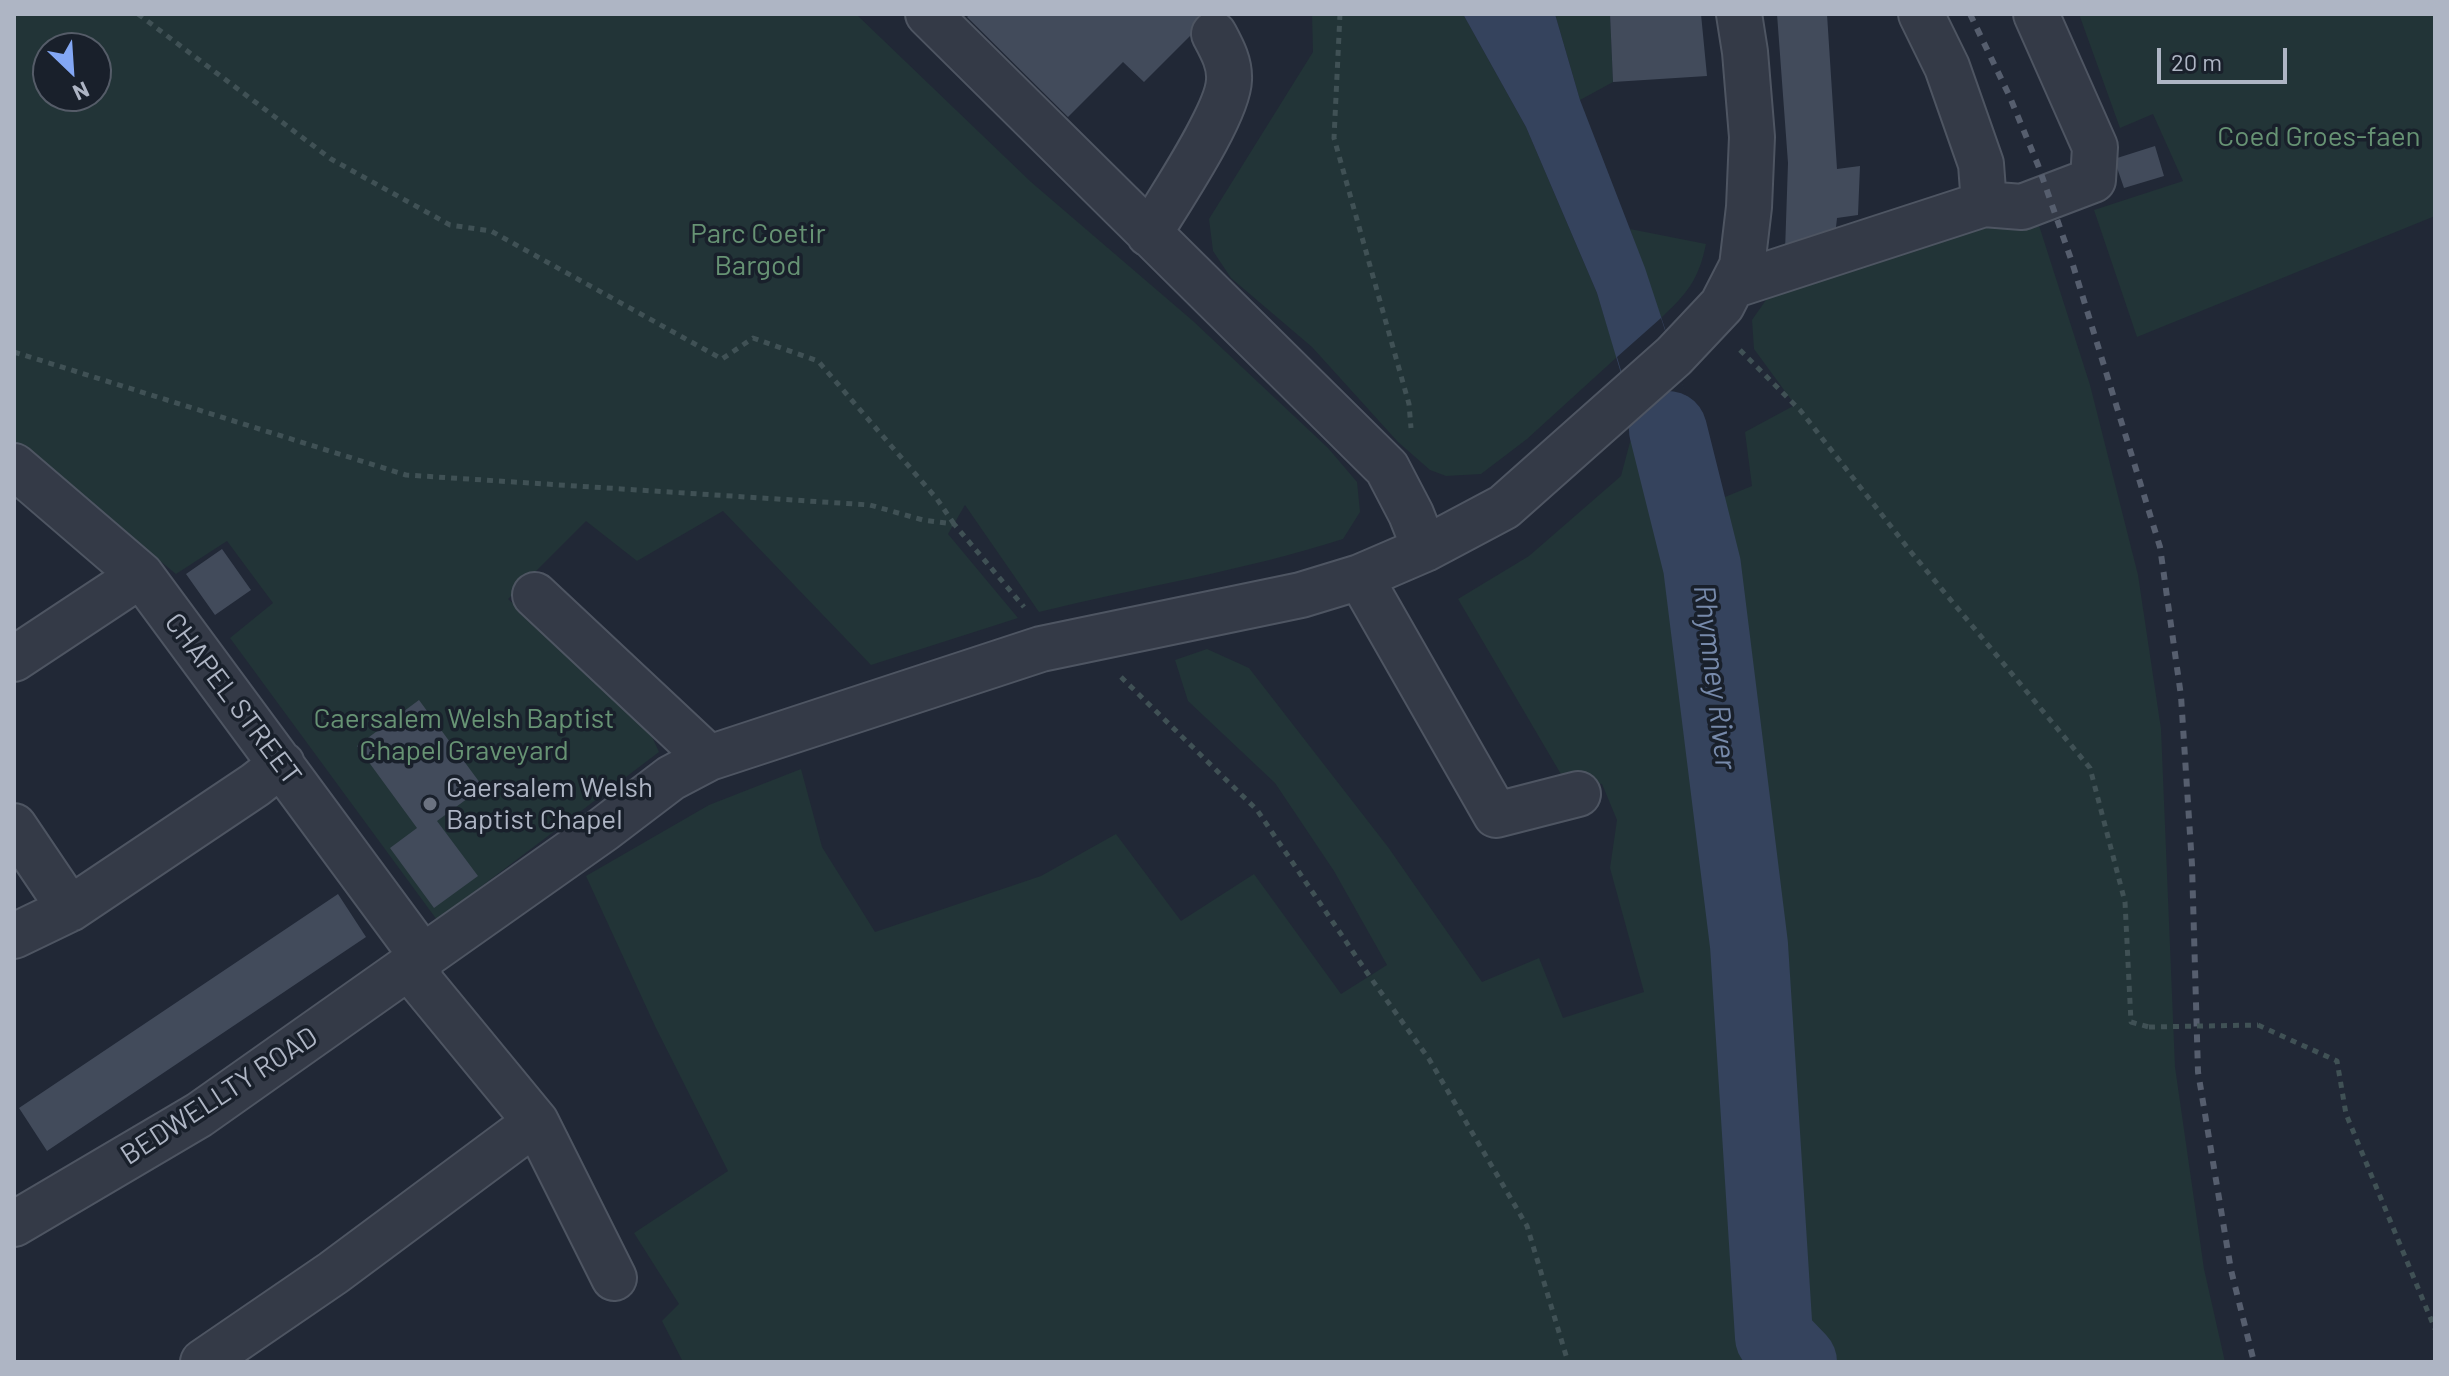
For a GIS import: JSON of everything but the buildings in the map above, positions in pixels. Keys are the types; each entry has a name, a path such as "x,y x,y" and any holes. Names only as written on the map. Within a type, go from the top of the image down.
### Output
{"street":[{"path":"928,14 1387,468 1425,549"},
{"path":"1727,295 1742,266 1749,207 1752,137 1739,14"},
{"path":"1921,14 1947,67 1981,164 1984,204"},
{"path":"1727,295 1984,204 2022,207 2093,180 2095,147 2036,14"},
{"path":"1149,234 1215,122 1230,82 1226,57 1214,34"},
{"name":"BEDWELLTY ROAD","path":"14,1224 199,1115 419,961 671,778 709,758 1041,649 1301,595 1360,577 1425,549 1504,507 1674,356 1727,295"},
{"name":"CHAPEL STREET","path":"14,466 141,575 282,764 411,941 419,961 420,981 536,1122 614,1278"},
{"path":"14,659 141,575"},
{"path":"1360,577 1496,815 1578,794"},
{"path":"535,595 709,758"},
{"path":"14,936 70,909 282,764"},
{"path":"14,826 70,909"},
{"path":"203,1362 333,1273 536,1122"}],"path":[{"path":"138,14 331,159 450,225 491,231 722,359 753,338 818,361 937,499 1030,615 1041,649"},
{"path":"1340,14 1334,138 1409,404 1413,448 1387,468"},
{"path":"1727,295 1741,353 1800,410 1911,552 2090,768 2125,902 2131,1022 2149,1027 2258,1025 2337,1061 2346,1114 2435,1329"},
{"path":"14,352 406,475 870,505 923,520 954,524"},
{"path":"1083,640 1257,810 1429,1059 1527,1226 1568,1362"}],"green space":[{"name":"Parc Coetir Bargod","path":"14,14 856,14 1031,182 1193,321 1328,448 1357,482 1360,512 1343,539 1229,570 1039,612 965,505 948,534 1018,618 871,665 723,511 637,561 586,521 508,599 647,726 659,752 437,920 230,638 273,603 227,541 176,574 14,442"},
{"path":"1312,14 1463,14 1526,127 1597,293 1617,357 1527,439 1481,474 1446,476 1430,470 1398,442 1312,347 1231,278 1213,251 1209,219 1313,52"},
{"path":"1555,14 1610,14 1613,82 1580,100"},
{"name":"Coed Groes-faen","path":"2079,14 2435,14 2435,216 2137,337 2094,210 2183,181 2153,114 2120,128"},
{"path":"2036,216 2090,385 2138,575 2161,729 2175,1067 2204,1269 2225,1362 683,1362 662,1321 679,1304 634,1233 728,1171 655,1026 586,876 709,805 801,769 822,847 875,932 1041,876 1116,834 1181,921 1254,874 1341,994 1387,965 1334,871 1275,783 1188,701 1175,660 1207,649 1249,668 1388,847 1482,982 1539,958 1563,1018 1644,992 1610,868 1617,820 1602,784 1562,776 1458,599 1529,556 1621,476 1630,442 1640,435 1654,488 1723,526 1715,501 1752,486 1745,432 1795,405 1754,349 1752,320 1766,300 1835,270 2003,221"},
{"path":"1630,229 1706,244 1691,285 1661,318"}],"water":[{"path":"1463,14 1555,14 1580,100 1645,268 1674,356 1724,527 1671,541 1597,293 1526,127"}],"pier":[{"path":"1661,318 1686,395 1640,435 1617,357"},
{"path":"1707,472 1715,501 1663,517 1654,488"}],"waterway":[{"name":"Rhymney River","path":"1668,430 1702,566 1749,945 1774,1337 1798,1362"}],"railway":[{"path":"1970,14 2038,165 2072,262 2160,547 2181,696 2192,865 2198,1072 2231,1270 2254,1362"}],"place":[{"name":"Caersalem Welsh Baptist Chapel","path":"430,804"}],"park label":[{"name":"Caersalem Welsh Baptist Chapel Graveyard","path":"464,735"}]}
